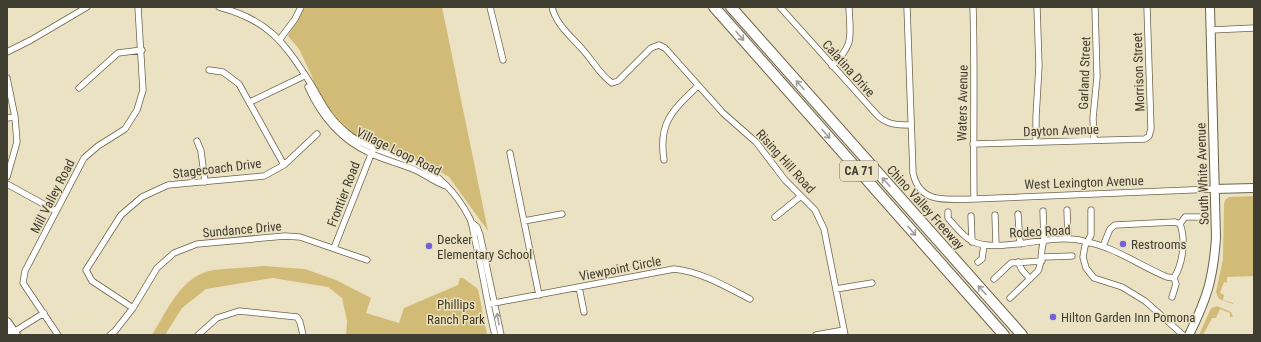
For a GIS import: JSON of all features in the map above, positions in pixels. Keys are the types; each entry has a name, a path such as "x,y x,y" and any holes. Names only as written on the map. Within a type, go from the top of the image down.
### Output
{"highway":[{"name":"Chino Valley Freeway","path":"714,7 1004,335"},
{"name":"Chino Valley Freeway","path":"731,7 1023,335"}],"street":[{"path":"7,52 31,40 87,7"},
{"name":"Mill Valley Road","path":"58,335 23,283 25,271 84,158 98,146 125,128 137,110 143,90 142,50 138,7"},
{"name":"Village Loop Road","path":"219,7 245,16 259,23 280,39 295,57 313,98 330,124 344,137 416,170 446,186 458,200 472,224 500,335"},
{"path":"280,39 295,19 301,7"},
{"path":"490,7 503,60"},
{"name":"Rising Hill Road","path":"552,7 563,29 584,51 605,79 612,83 618,81 626,75 652,48 658,45 665,48 723,113 756,142 785,180 815,210 824,229 844,332"},
{"name":"Calatina Drive","path":"780,7 832,66 884,121 892,124 911,125"},
{"path":"832,66 848,48 850,42 849,7"},
{"path":"908,7 911,125"},
{"name":"Waters Avenue","path":"973,7 975,73 973,144 974,199"},
{"path":"1036,141 1039,66 1037,7"},
{"name":"Garland Street","path":"1094,140 1093,118 1097,77 1095,7"},
{"name":"Morrison Street","path":"1147,7 1151,128 1149,136"},
{"name":"South White Avenue","path":"1188,335 1203,307 1214,269 1216,238 1210,7"},
{"path":"1211,30 1254,28"},
{"path":"79,88 118,53 142,50"},
{"path":"209,70 223,72 239,84 250,102 271,145 284,165"},
{"path":"250,102 304,76"},
{"path":"7,78 15,117 17,142 7,177"},
{"path":"664,160 662,142 666,122 670,114 698,86"},
{"path":"7,118 15,117"},
{"name":"West Lexington Avenue","path":"911,125 913,173 919,189 926,195 938,199 974,199 1254,188"},
{"name":"Stagecoach Drive","path":"133,308 92,281 86,270 121,215 142,197 168,185 264,176 284,165 318,134"},
{"name":"Dayton Avenue","path":"973,144 1145,139 1149,136"},
{"path":"197,141 201,151 205,182"},
{"name":"Frontier Road","path":"334,248 372,151"},
{"path":"510,153 539,295"},
{"path":"7,184 56,211"},
{"path":"775,217 801,196"},
{"path":"1066,210 1068,239"},
{"path":"1091,210 1091,235 1083,257 1086,268 1094,278 1122,287 1145,301 1183,335"},
{"path":"1010,298 1038,271 1042,259 1042,245 1044,241 1043,211"},
{"path":"948,212 948,218 972,242"},
{"path":"524,221 562,214"},
{"path":"1018,214 1020,244"},
{"path":"995,215 996,244"},
{"path":"972,216 972,242"},
{"path":"1180,224 1185,217 1199,217"},
{"path":"1103,246 1110,229 1115,225 1175,222 1180,224"},
{"path":"1172,297 1176,284 1174,278 1179,270 1182,249 1183,232 1180,224"},
{"name":"Sundance Drive","path":"110,335 115,331 133,308 157,268 174,253 197,244 285,236 300,237 367,260"},
{"name":"Rodeo Road","path":"972,242 984,245 1020,244 1068,239 1088,242 1103,246 1158,273 1174,278"},
{"path":"978,262 982,259 984,245"},
{"path":"994,279 1011,263 1072,256"},
{"path":"1018,262 1022,270 1030,279"},
{"name":"Viewpoint Circle","path":"492,304 674,269 688,270 707,277 750,299"},
{"path":"836,289 872,283"},
{"path":"579,287 584,312"},
{"name":"Village Loop Road","path":"492,304 495,335"},
{"path":"198,335 217,318 239,311 291,315 297,317 300,322 303,335"},
{"path":"7,322 11,334 44,313"},
{"path":"816,335 844,332"}],"green space":[{"path":"302,7 442,7 488,231 449,177 425,162 360,140 344,127 329,111 317,91 299,49 288,36"},
{"path":"1254,196 1254,276 1227,277 1227,283 1224,282 1220,293 1224,295 1223,300 1233,303 1235,300 1233,304 1219,299 1216,292 1223,259 1224,204 1225,200 1229,197"},
{"name":"Phillips Ranch Park","path":"263,266 305,269 336,280 371,298 366,313 399,323 404,308 458,285 460,278 463,278 478,289 487,335 346,335 347,321 342,298 328,287 273,278 206,289 182,308 165,335 152,335 177,295 193,278 214,270"},
{"path":"1217,306 1231,312 1233,317 1230,317 1230,313 1220,309 1216,318 1212,318 1203,335 1199,335 1211,308"}],"place":[{"name":"Restrooms","path":"1123,244"},
{"name":"Decker Elementary School","path":"429,246"},
{"name":"Hilton Garden Inn Pomona","path":"1053,317"}]}
